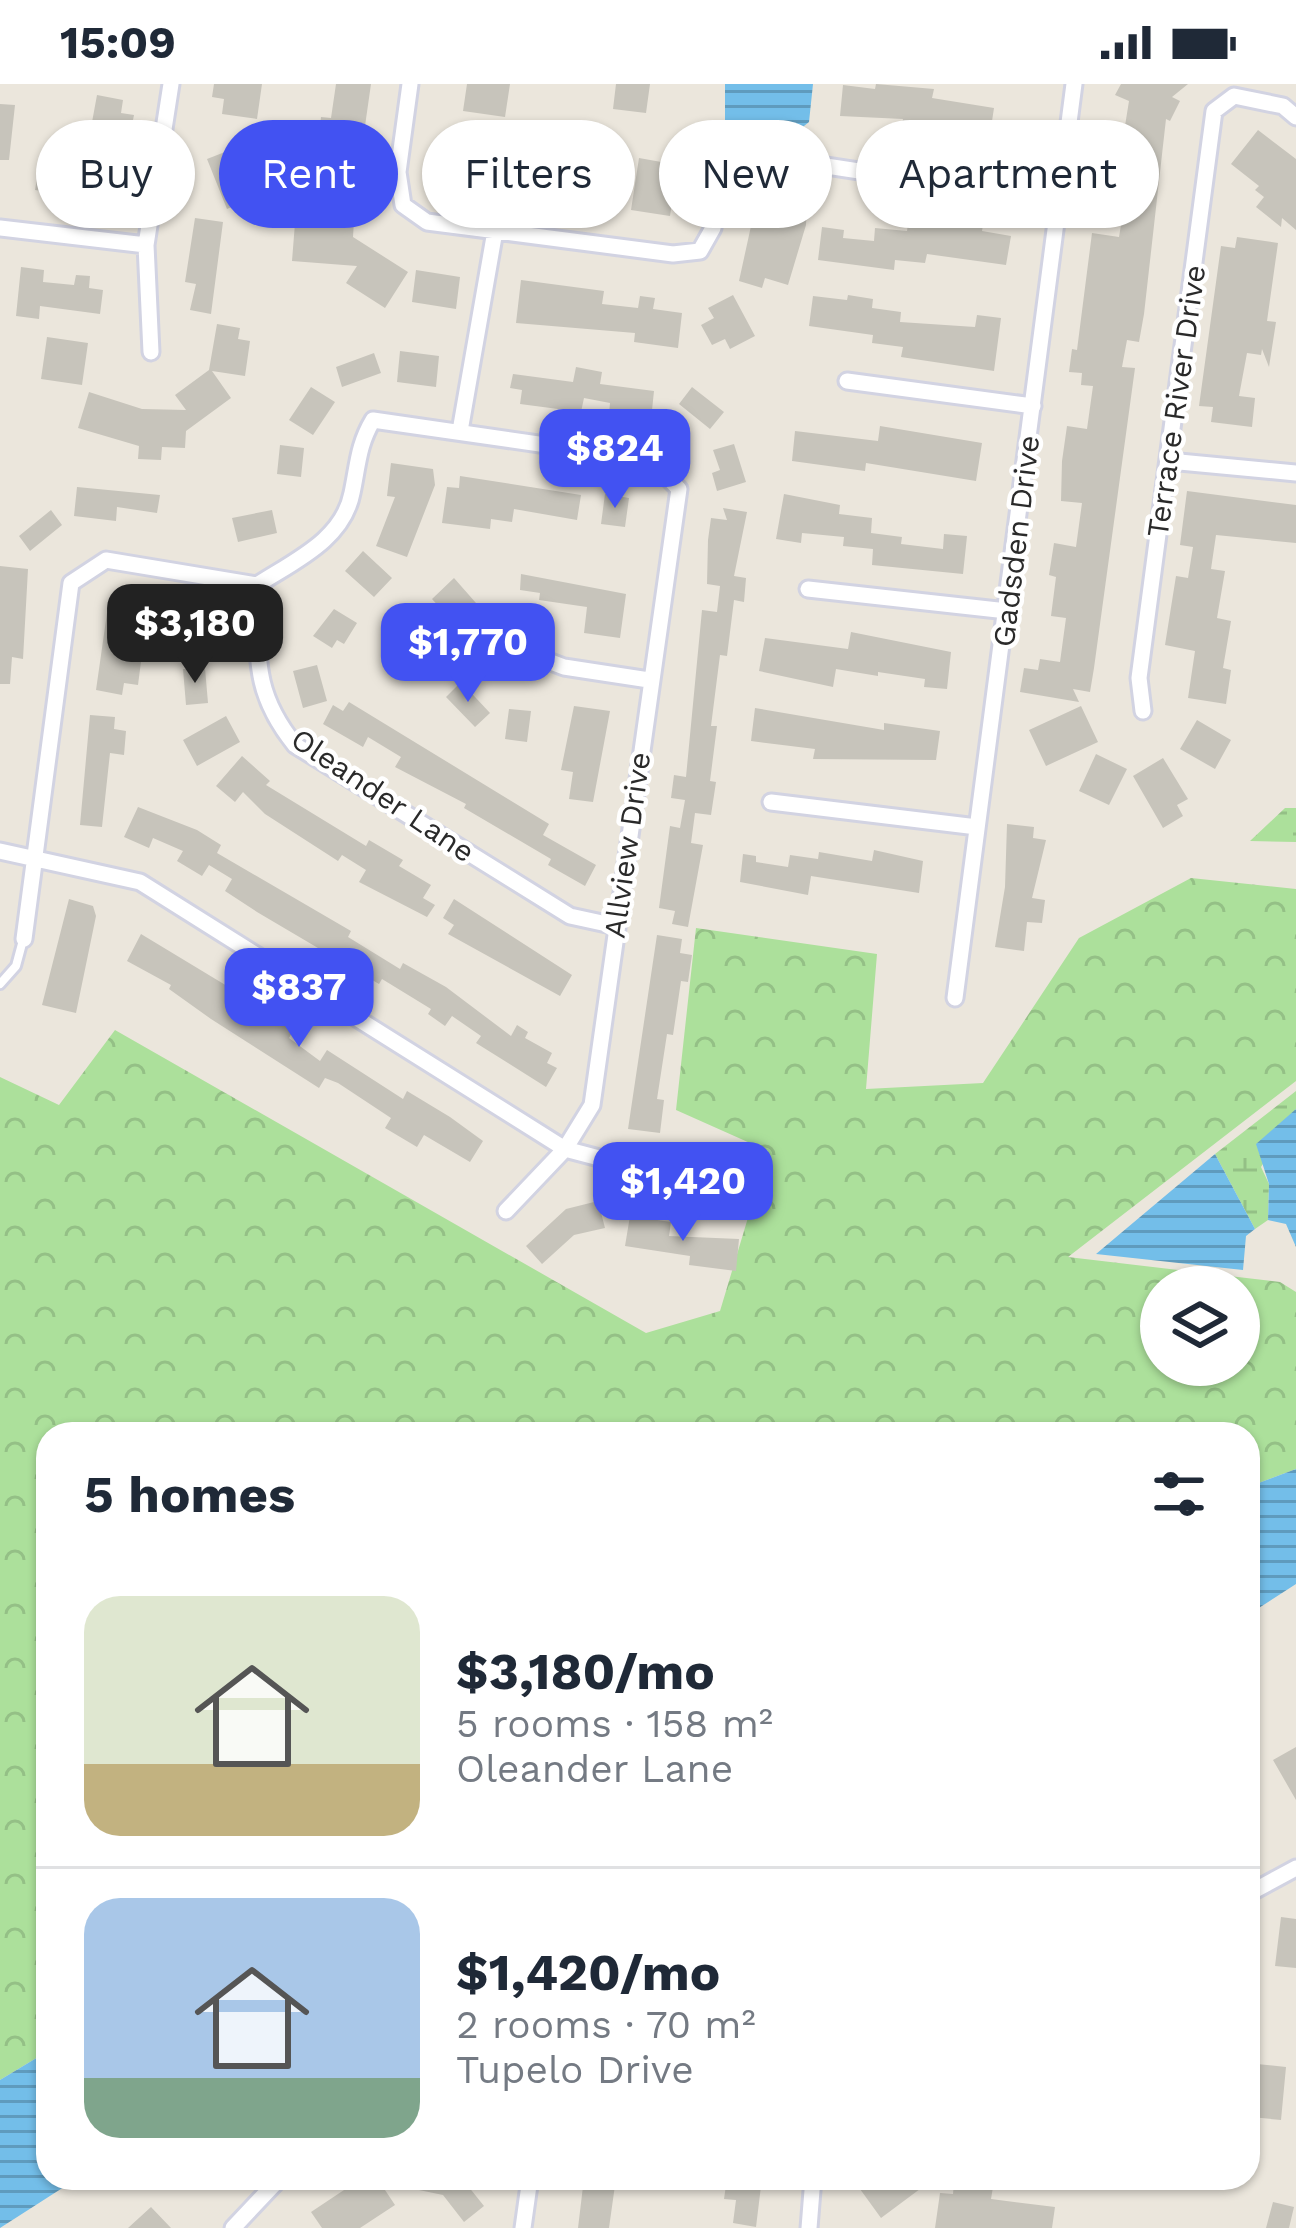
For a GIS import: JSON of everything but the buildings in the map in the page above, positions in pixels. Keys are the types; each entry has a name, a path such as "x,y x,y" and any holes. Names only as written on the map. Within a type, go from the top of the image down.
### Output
{"street":[{"path":"151,352 146,245 172,84"},
{"path":"410,84 398,172 403,205 427,222 673,254 700,251 713,228 723,172 755,154 856,170"},
{"name":"Gadsden Drive","path":"1070,120 1074,84"},
{"name":"Terrace River Drive","path":"1142,711 1138,678 1214,111 1234,96 1283,106 1296,117"},
{"path":"0,228 146,245"},
{"name":"Gadsden Drive","path":"955,998 1057,228"},
{"path":"24,939 71,584 106,560 257,585 329,538 351,500 359,444 373,420 460,431 495,231"},
{"path":"848,381 1033,406"},
{"name":"Allview Drive","path":"460,431 650,460 679,488 592,1106 565,1149 506,1211"},
{"path":"1168,461 1296,473"},
{"name":"Oleander Lane","path":"257,585 259,673 267,710 295,745 570,916 616,926"},
{"path":"808,590 1007,611"},
{"path":"522,651 564,667 649,680"},
{"path":"771,802 977,827"},
{"path":"0,850 140,882 565,1149 675,1178"},
{"path":"1260,1888 1296,1868"},
{"path":"233,2228 269,2190"},
{"path":"523,2228 528,2190"},
{"path":"809,2228 812,2190"}],"lane":[{"path":"0,984 16,966 24,939"}],"green space":[{"path":"1285,808 1296,808 1296,842 1250,841"},
{"path":"1191,878 1296,889 1296,1081 1068,1257 1144,1266 1140,1266 1140,1386 1260,1386 1260,1280 1280,1282 1296,1292 1296,1469 1260,1482 1260,1422 36,1422 36,2058 0,2080 0,1077 59,1105 115,1030 646,1333 720,1311 768,1151 676,1110 696,928 877,954 866,1089 983,1083 1079,938"},
{"path":"1296,1091 1296,1109 1261,1167 1269,1184 1268,1220 1255,1229 1215,1154"}],"water":[{"path":"725,84 813,84 809,120 725,120"},
{"path":"1296,1109 1296,1247 1286,1224 1268,1220 1269,1184 1256,1144"},
{"path":"1215,1154 1255,1229 1246,1236 1243,1266 1096,1254"},
{"path":"1296,1469 1296,1584 1260,1607 1260,1482"},
{"path":"36,2058 36,2190 59,2190 0,2228 0,2080"}]}
